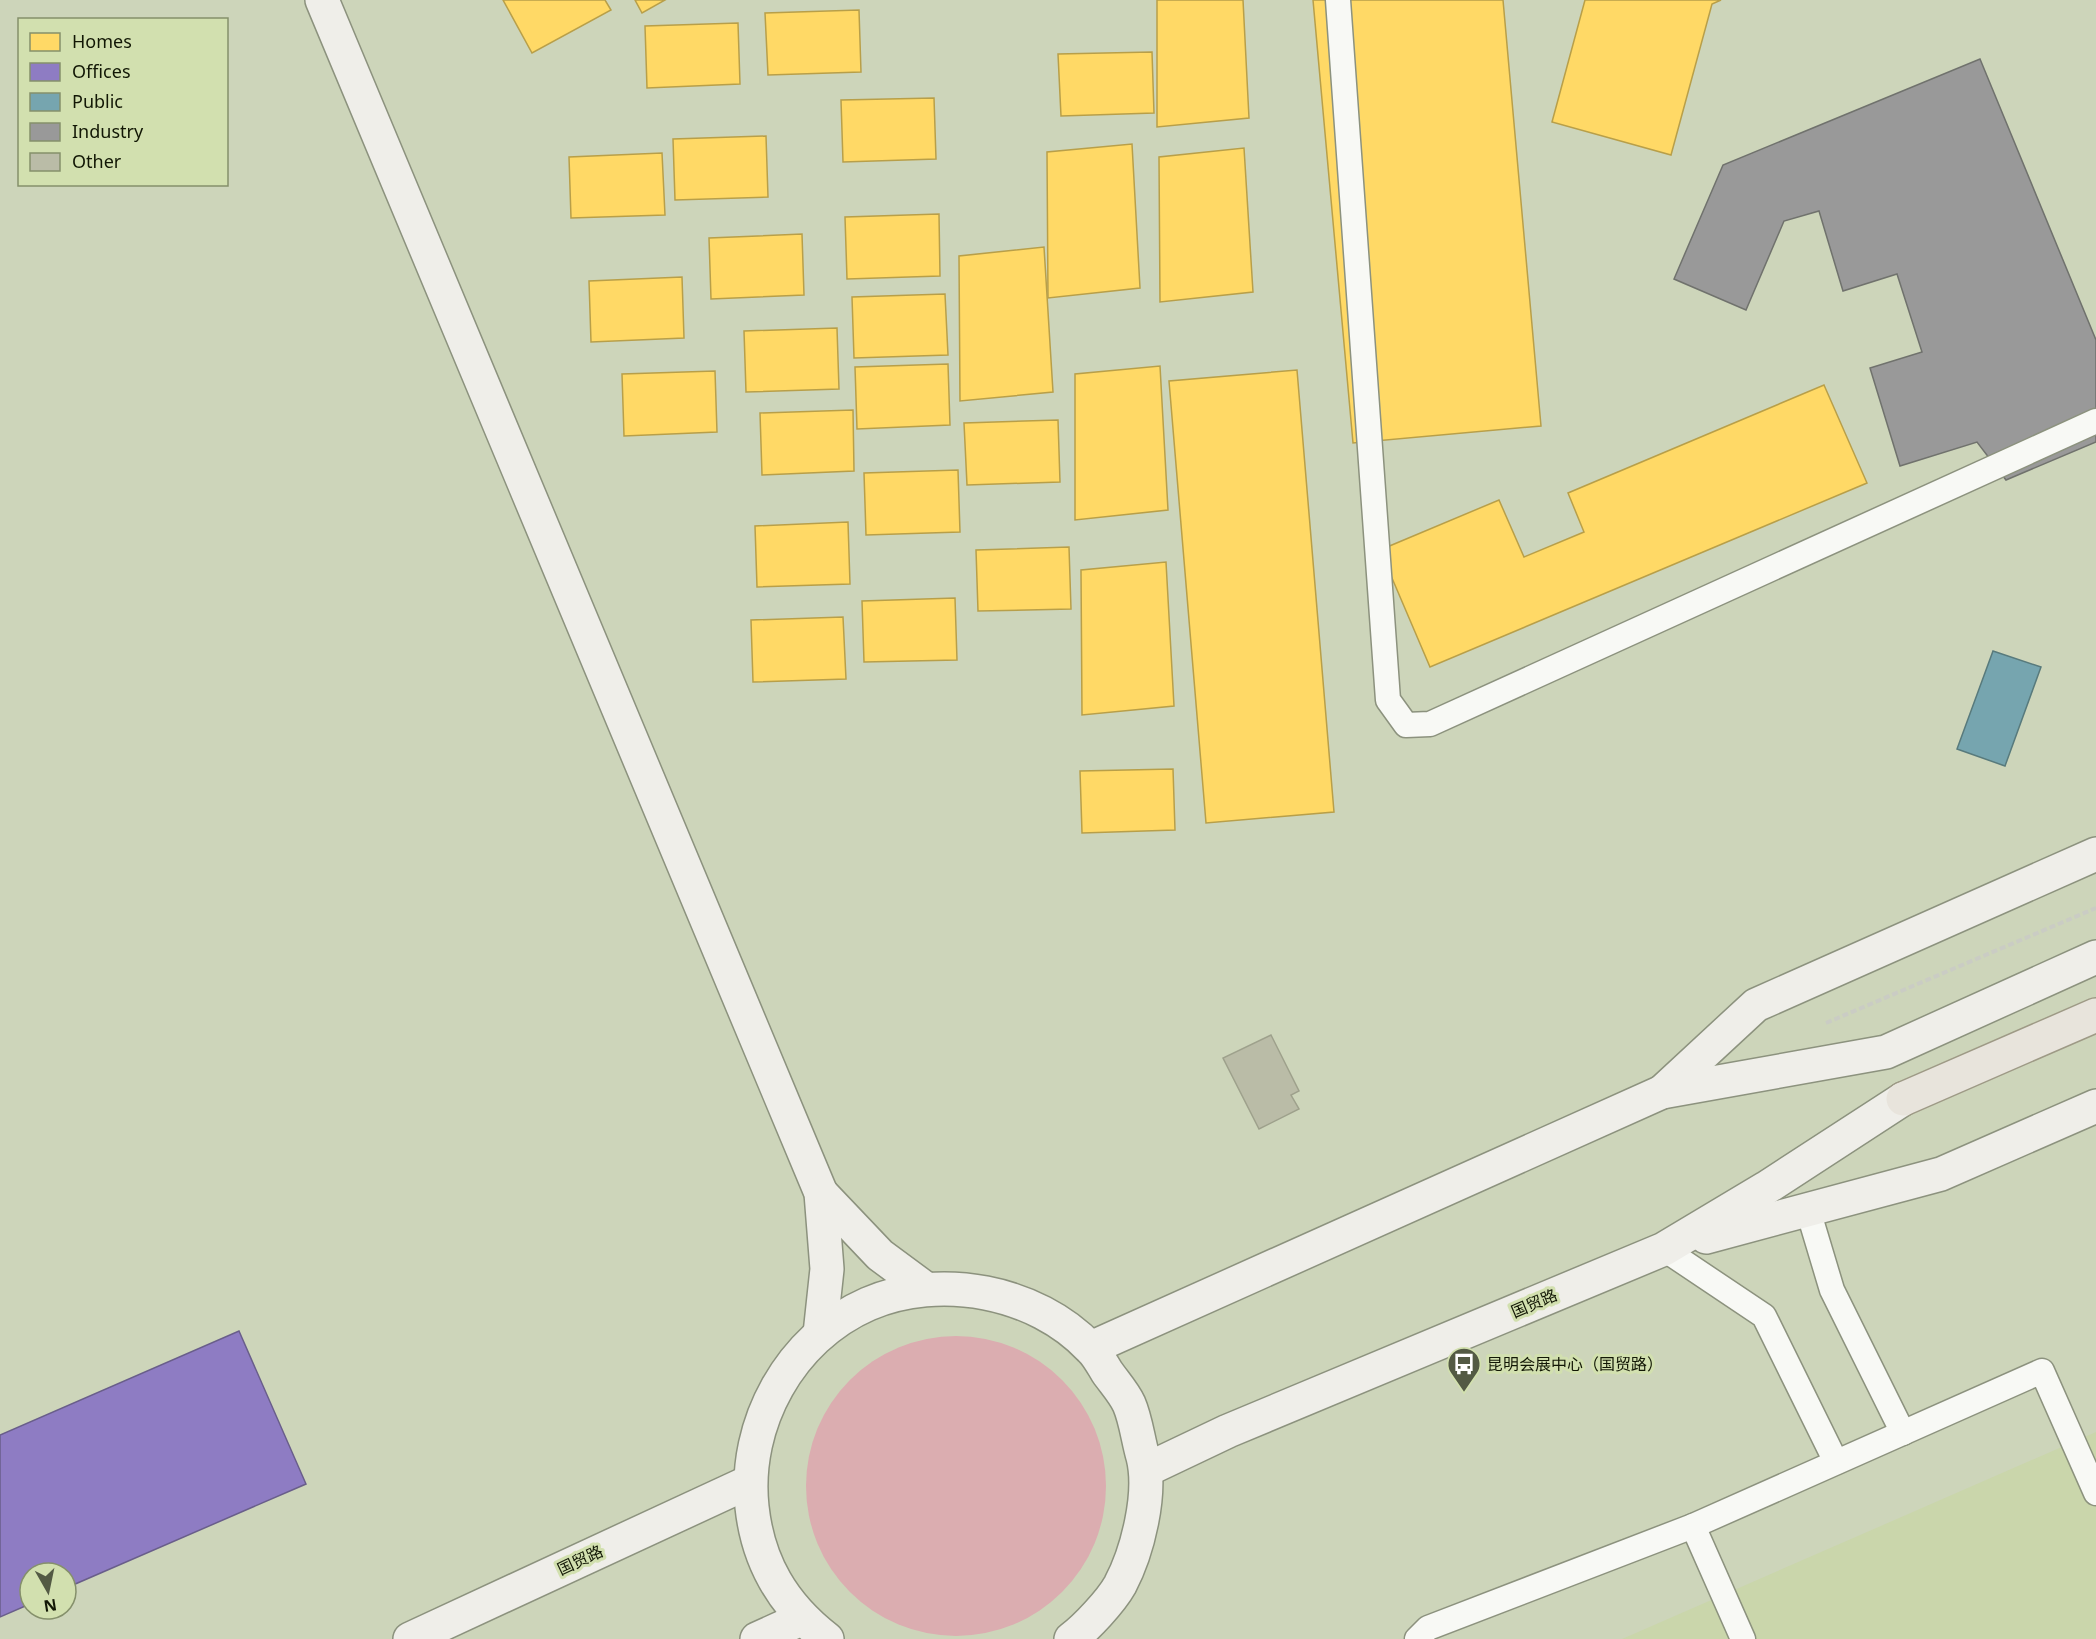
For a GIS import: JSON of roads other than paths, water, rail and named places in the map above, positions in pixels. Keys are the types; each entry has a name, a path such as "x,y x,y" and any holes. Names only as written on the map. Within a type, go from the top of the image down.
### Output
{"main road":[{"path":"322,0 821,1193 827,1269 820,1334"},
{"path":"1662,1092 1756,1005 2096,854"},
{"path":"1091,1348 1662,1092 1886,1052 2096,957"},
{"name":"国贸路","path":"1146,1470 1228,1431 1664,1249 1766,1188 1903,1099 2096,1015"},
{"path":"1664,1249 1941,1174 2096,1106"},
{"path":"821,1193 880,1255 926,1289"},
{"path":"827,1639 801,1619 772,1578 758,1540 749,1482 758,1426 783,1376 820,1334 868,1304 926,1289 987,1292 1043,1311 1091,1348 1129,1404 1146,1470 1141,1530 1120,1586 1106,1639"},
{"name":"国贸路","path":"410,1639 749,1482"},
{"path":"1071,1639 1120,1586"},
{"path":"757,1639 801,1619"}],"lane":[{"path":"1338,0 1389,700 1407,725 1430,724 2096,421"},
{"path":"1808,1210 1832,1290 1903,1433"},
{"path":"1664,1249 1764,1316 1836,1462"},
{"path":"1417,1639 1428,1628 1693,1526 2042,1371 2096,1493"},
{"path":"1693,1526 1743,1639"}],"place":[{"name":"昆明会展中心（国贸路）","path":"1464,1393"}]}
